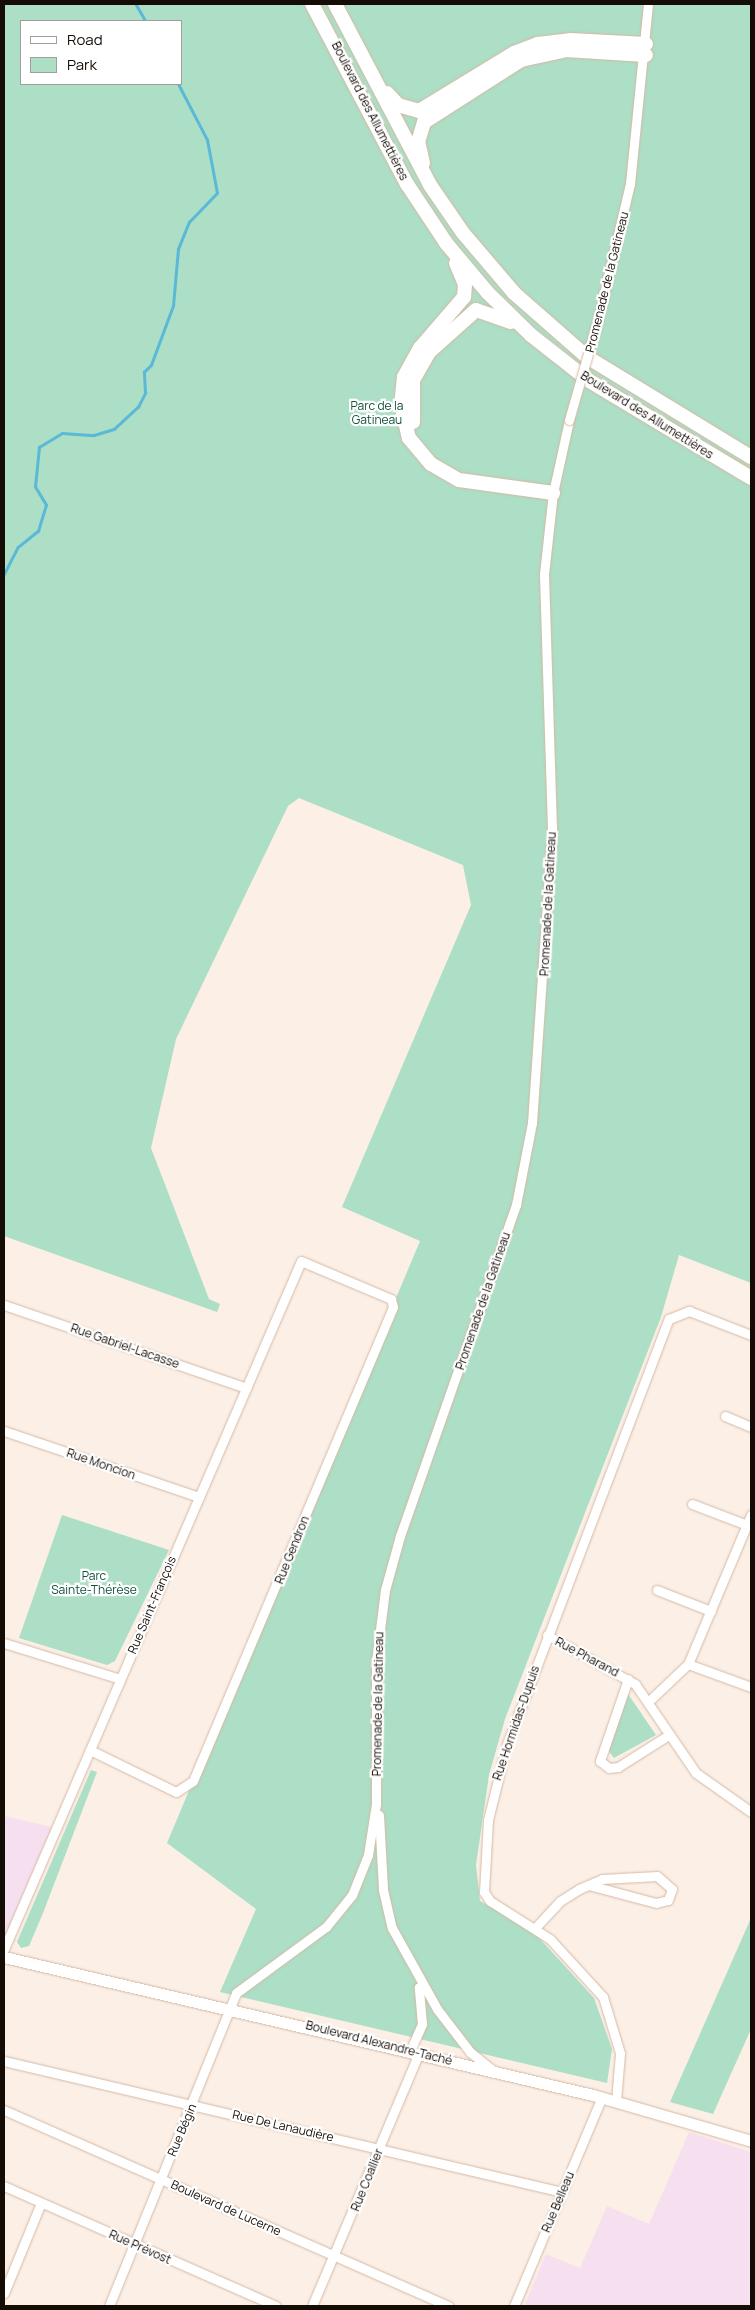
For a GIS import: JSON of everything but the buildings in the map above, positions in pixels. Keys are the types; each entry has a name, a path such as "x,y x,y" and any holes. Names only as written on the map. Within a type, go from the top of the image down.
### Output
{"highway":[{"name":"Boulevard des Allumettières","path":"312,4 397,168 446,243 531,335 605,391 751,478"},
{"name":"Boulevard des Allumettières","path":"335,4 375,76 430,185 485,260 552,329 620,379 751,457"},
{"path":"375,76 398,105 419,111 514,53 538,44 570,40 646,50"},
{"path":"430,185 418,142 424,122 511,65 561,50 646,50"},
{"path":"446,243 465,291 457,309 420,348 404,377 401,404 409,438 431,464 459,480 554,489"},
{"path":"531,335 490,311 470,312 420,364 412,388 412,415 424,444 451,467 478,476 554,489"}],"main road":[{"name":"Boulevard Alexandre-Taché","path":"4,1956 602,2097 751,2141"}],"street":[{"name":"Promenade de la Gatineau","path":"492,2070 455,2034 416,1974 385,1902 377,1791 376,1662 388,1577 516,1205 534,1109 552,842 543,607 554,489 569,420 598,319 629,192 646,50 648,4"},
{"name":"Rue Saint-François","path":"4,1949 301,1261"},
{"name":"Rue Gendron","path":"90,1750 176,1792 186,1789 254,1642 393,1307 391,1299 301,1261"},
{"name":"Rue Gabriel-Lacasse","path":"4,1305 246,1388"},
{"name":"Rue Hormidas-Dupuis","path":"616,2101 620,2053 603,1997 571,1959 535,1928 490,1902 484,1892 483,1868 496,1779 547,1635 669,1319 676,1312 689,1311 751,1335"},
{"path":"725,1416 751,1427"},
{"name":"Rue Moncion","path":"4,1431 199,1497"},
{"path":"692,1504 747,1525"},
{"path":"648,1701 688,1664 751,1516"},
{"path":"657,1590 710,1611"},
{"name":"Rue Pharand","path":"547,1635 628,1678 648,1701 667,1736 696,1773 751,1812"},
{"path":"4,1643 120,1679"},
{"path":"688,1664 751,1687"},
{"name":"Rue Pharand","path":"628,1678 600,1761 609,1768 618,1767 667,1736"},
{"name":"Promenade de la Gatineau","path":"231,2008 236,1993 315,1937 352,1895 370,1847 377,1791"},
{"path":"535,1928 560,1901 589,1885 611,1876 645,1875 665,1880 672,1889 668,1900 656,1903 589,1885"},
{"name":"Promenade de la Gatineau","path":"414,2052 423,2015 416,1974"},
{"name":"Rue Bégin","path":"108,2306 193,2105 231,2008"},
{"name":"Rue Coallier","path":"312,2306 380,2149 414,2052"},
{"name":"Rue De Lanaudière","path":"4,2061 562,2192"},
{"name":"Rue Belleau","path":"514,2306 602,2097"},
{"name":"Boulevard de Lucerne","path":"4,2110 449,2306"},
{"name":"Rue Prévost","path":"4,2186 276,2306"},
{"path":"4,2293 41,2203"}],"shaded area":[{"path":"4,1816 52,1827 4,1942"},
{"path":"689,2132 751,2152 751,2306 524,2306 546,2254 580,2268 607,2206 649,2224"}],"green space":[{"name":"Parc de la Gatineau","path":"4,4 751,4 751,1283 679,1255 661,1317 505,1719 489,1775 476,1865 480,1901 530,1928 594,1998 612,2049 607,2083 220,1992 256,1909 167,1843 420,1241 342,1207 471,905 463,865 299,798 288,806 176,1039 151,1148 209,1299 220,1304 217,1312 4,1236"},
{"name":"Parc Sainte-Thérèse","path":"62,1515 169,1550 115,1661 107,1665 19,1638"},
{"path":"628,1694 656,1735 614,1758 608,1750"},
{"path":"91,1770 97,1772 43,1913 29,1946 21,1948 17,1942"},
{"path":"751,1918 751,2029 713,2114 670,2102"}],"waterway":[{"path":"136,4 145,20"},
{"path":"4,574 18,547 38,531 46,505 35,487 39,447 62,433 94,435 114,429 138,407 145,393 144,372 151,365 173,306 178,249 189,222 217,193 207,140 179,85"}]}
